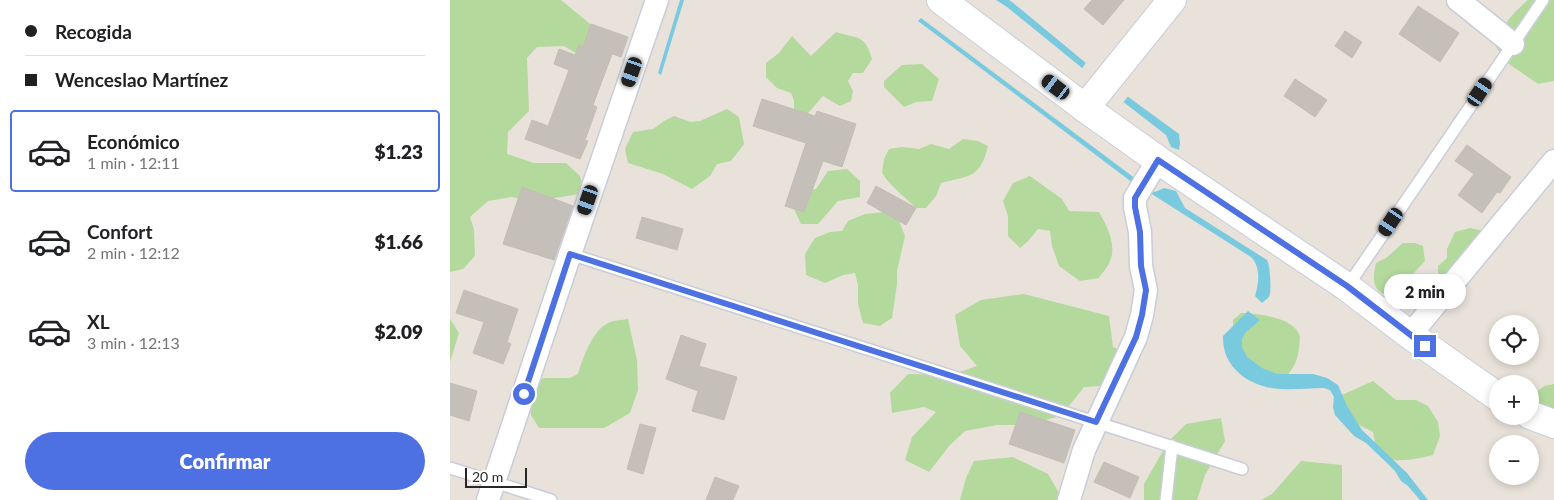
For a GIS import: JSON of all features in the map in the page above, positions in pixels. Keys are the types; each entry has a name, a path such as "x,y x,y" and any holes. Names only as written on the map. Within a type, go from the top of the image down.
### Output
{"main road":[{"path":"941,0 1085,108 1158,160 1347,286 1410,335 1489,391"},
{"path":"1085,108 1172,0"},
{"path":"1539,418 1554,424"}],"street":[{"path":"491,491 657,0"},
{"path":"1458,0 1513,44"},
{"path":"1069,500 1084,450 1136,337 1142,315 1146,290 1141,266 1140,232 1135,198 1158,160"},
{"path":"1410,335 1554,161"}],"lane":[{"path":"1347,286 1543,0"},
{"path":"570,254 1242,469"},
{"path":"1166,500 1172,446"},
{"path":"450,468 491,491 551,500"}],"green space":[{"path":"450,0 561,0 606,37 586,59 564,46 537,47 527,58 529,111 508,132 507,154 534,163 566,163 580,176 585,193 537,201 511,197 488,201 470,217 474,230 475,256 463,269 450,272"},
{"path":"1528,0 1554,0 1554,81 1538,84 1505,61 1495,45 1508,20"},
{"path":"836,32 863,41 867,45 872,59 863,73 853,73 848,81 853,91 851,101 840,106 823,96 803,119 794,114 794,100 791,93 777,88 766,77 766,63 779,53 792,36 811,56"},
{"path":"922,64 939,79 932,101 916,102 904,107 884,87 884,81 902,65"},
{"path":"727,109 739,117 744,144 731,161 717,164 710,176 692,189 663,174 628,163 625,149 633,132 653,129 674,116 691,122 700,121"},
{"path":"963,139 978,141 988,146 981,165 972,174 941,183 936,196 926,208 916,208 893,187 882,173 884,159 889,149 902,147 919,149 931,144 949,149"},
{"path":"847,169 860,181 860,197 838,201 818,224 801,224 794,209 806,191 816,189 828,171"},
{"path":"1030,176 1062,199 1069,211 1099,212 1112,242 1112,255 1099,278 1080,281 1059,266 1052,246 1050,231 1038,229 1020,248 1008,236 1008,216 1003,201 1013,183"},
{"path":"884,212 899,221 905,236 897,271 892,318 880,326 863,323 858,304 858,285 855,273 843,275 825,283 806,275 805,254 815,238 830,232 842,231 848,221 865,214"},
{"path":"1470,228 1489,232 1473,266 1472,279 1467,286 1445,288 1438,281 1438,266 1447,258 1447,249 1455,232"},
{"path":"1403,243 1415,243 1423,246 1425,261 1411,276 1405,276 1398,296 1384,294 1379,291 1374,283 1376,263 1386,258"},
{"path":"1024,294 1109,316 1113,347 1134,354 1121,379 1101,386 1084,387 1061,416 1025,425 997,425 965,431 950,445 929,472 905,460 912,437 936,412 924,407 892,413 890,393 908,374 951,375 977,366 960,346 955,315 981,300"},
{"path":"1241,313 1275,318 1292,325 1297,331 1300,337 1297,357 1294,366 1287,376 1270,380 1233,350 1233,320"},
{"path":"450,319 459,333 450,362"},
{"path":"628,319 637,360 638,390 630,413 604,428 539,428 531,415 529,392 543,378 570,378 578,374 589,346 597,332 608,323"},
{"path":"1373,381 1396,400 1416,400 1428,406 1438,422 1440,436 1433,455 1404,460 1388,459 1378,451 1373,432 1359,425 1346,425 1339,400 1342,395"},
{"path":"1554,384 1554,408 1543,408 1539,405 1539,390 1544,386"},
{"path":"1221,418 1225,441 1205,475 1197,500 1144,500 1144,484 1168,442 1186,424"},
{"path":"1013,457 1048,474 1063,500 960,500 966,478 974,461"},
{"path":"1301,461 1342,465 1342,500 1261,500 1272,494"}],"water":[{"path":"680,0 684,0 661,75 658,73"},
{"path":"996,0 1009,0 1012,2 1092,68 1087,72"},
{"path":"921,18 1136,179 1133,183 918,21"},
{"path":"1120,91 1179,134 1179,150 1171,147 1166,135 1117,97"},
{"path":"1164,188 1176,191 1185,208 1267,260 1270,278 1269,297 1262,303 1255,296 1258,270 1251,257 1147,191 1149,189 1155,192"},
{"path":"1248,311 1260,320 1245,333 1242,339 1242,347 1247,357 1262,368 1277,374 1313,374 1327,378 1338,385 1347,406 1362,430 1407,473 1428,500 1420,500 1401,481 1387,463 1366,443 1354,436 1335,415 1333,407 1334,397 1330,390 1324,388 1285,389 1269,387 1249,380 1240,374 1227,358 1223,336"}],"pier":[{"path":"1087,61 1094,68 1087,74 1081,70"},
{"path":"1120,89 1129,95 1122,104 1114,97"}],"building":[{"path":"1092,0 1124,0 1103,25 1084,9"},
{"path":"1418,6 1459,33 1440,62 1399,34"},
{"path":"591,24 628,37 621,57 612,54 593,105 597,107 585,140 588,141 580,159 525,139 532,120 548,126 569,70 554,64 559,49 575,55 579,45 583,47"},
{"path":"1345,31 1362,42 1352,58 1335,46"},
{"path":"1295,79 1327,100 1315,117 1284,96"},
{"path":"762,99 815,116 817,111 856,124 842,167 823,161 804,212 785,206 806,143 753,126"},
{"path":"1467,145 1511,177 1482,213 1458,195 1474,174 1455,161"},
{"path":"876,186 916,208 906,225 867,203"},
{"path":"522,187 573,206 554,260 503,244"},
{"path":"642,217 683,229 677,250 636,238"},
{"path":"464,290 518,309 507,342 511,344 503,364 473,353 484,322 456,313"},
{"path":"681,335 706,344 699,366 737,377 724,420 692,411 698,391 666,379"},
{"path":"450,383 477,391 469,421 450,415"},
{"path":"1020,412 1075,430 1064,463 1009,444"},
{"path":"640,424 656,428 643,474 627,469"},
{"path":"1104,462 1139,477 1130,498 1094,482"},
{"path":"715,477 739,486 733,500 706,500"}],"route":[{"path":"524,394 570,254 1096,422 1136,337 1142,315 1146,290 1141,266 1140,232 1135,198 1158,160 1347,286 1425,346"}]}
